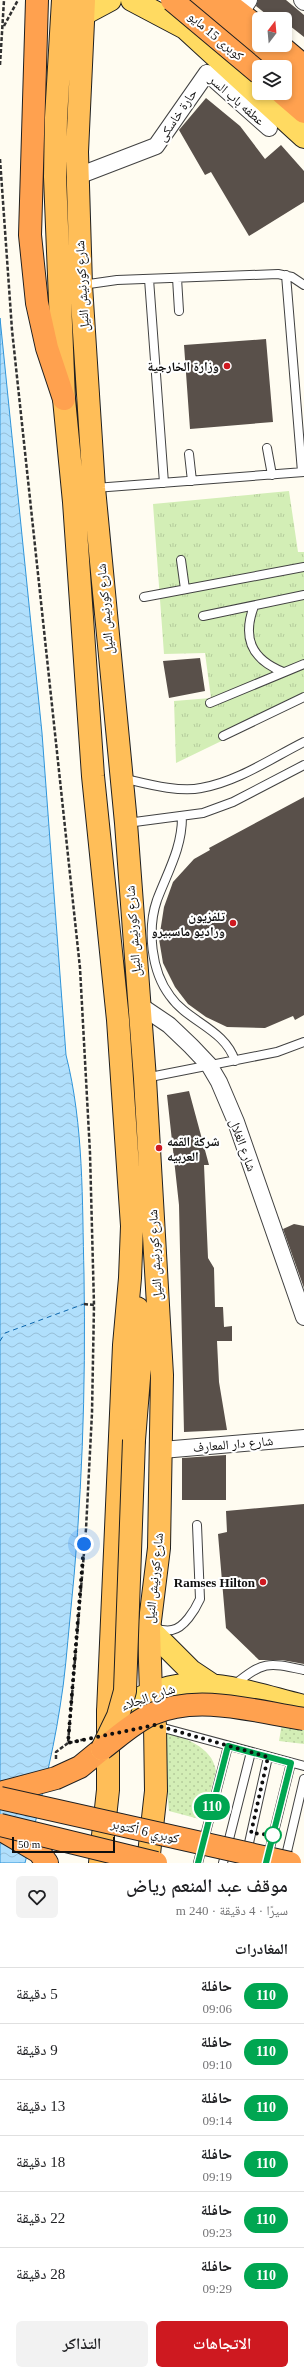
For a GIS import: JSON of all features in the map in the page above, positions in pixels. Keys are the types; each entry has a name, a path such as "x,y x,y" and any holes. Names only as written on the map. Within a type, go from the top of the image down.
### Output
{"highway":[{"path":"37,0 30,235 37,302 47,348 64,399"},
{"name":"شارع كورنيش النيل","path":"63,0 54,177 64,399 74,510 93,776 120,1052 132,1226 130,1278 124,1345 108,1712 105,1742 108,1790 100,1863"},
{"name":"كوبرى 15 مايو","path":"172,0 252,67"},
{"path":"196,0 269,60"},
{"path":"223,0 252,23"},
{"name":"شارع كورنيش النيل","path":"83,8 78,176 81,285 94,488 126,823 138,1004 145,1078 162,1375 162,1450 159,1548 149,1622 151,1694 155,1725 156,1791 148,1863"},
{"path":"287,52 304,66"},
{"path":"292,80 304,90"},
{"path":"290,100 304,112"},
{"path":"105,1742 118,1716 125,1691 134,1440 141,1353 138,1310 130,1278"},
{"path":"112,1618 114,1628 118,1634 127,1635 149,1622"},
{"path":"0,1793 56,1778 80,1767 105,1742 152,1714 173,1707 202,1705 304,1720"},
{"name":"كوبري 6 أكتوبر","path":"0,1798 290,1863"},
{"path":"0,1826 156,1863"},
{"path":"0,1829 39,1852 47,1863"}],"main road":[{"path":"83,8 110,0"},
{"path":"132,0 185,28 304,137"},
{"path":"185,28 183,15 191,0"},
{"path":"292,44 304,54"},
{"name":"شارع الجلاء","path":"149,1622 191,1671 221,1687"},
{"name":"شارع الجلاء","path":"108,1712 151,1694 183,1685 221,1687 304,1706"}],"street":[{"name":"عطفه باب السر","path":"204,74 209,73 269,128"},
{"name":"حارة خاسكى","path":"78,176 156,146 204,74"},
{"name":"شارع الغلال","path":"138,1004 169,1026 209,1065 236,1122 304,1317"},
{"name":"شارع دار المعارف","path":"162,1450 304,1438"}],"lane":[{"path":"81,285 149,279 286,275 304,285"},
{"path":"94,488 303,472 286,275"},
{"path":"177,278 179,311"},
{"path":"149,279 164,483"},
{"path":"268,448 272,474"},
{"path":"189,454 192,481"},
{"path":"181,560 185,589"},
{"path":"144,597 304,567"},
{"path":"204,616 304,595"},
{"path":"254,606 248,620 248,635 252,646 258,657 269,666 282,672"},
{"path":"210,703 304,664"},
{"path":"223,736 304,697"},
{"path":"122,778 147,784 200,789 228,781 304,742"},
{"path":"126,823 203,814 233,802 304,765"},
{"path":"182,817 182,832 176,858 156,902 152,945 159,973 169,995 181,1010 226,1042 235,1060"},
{"path":"145,1078 277,1052 304,1042"},
{"path":"149,1622 172,1630 179,1628 196,1608 200,1599 197,1525"},
{"path":"221,1687 260,1666 279,1665 304,1670"},
{"path":"155,1725 304,1766"},
{"path":"198,1863 228,1746"},
{"path":"223,1863 251,1752"},
{"path":"244,1863 268,1757"},
{"path":"266,1863 291,1763"},
{"path":"284,1863 304,1779"}],"path":[{"path":"0,65 4,0"},
{"path":"2,28 18,0"},
{"path":"0,159 12,330 80,968 90,1153 94,1305 92,1413 86,1529 68,1743"},
{"path":"84,1304 94,1305"},
{"path":"56,1752 68,1743 105,1742"}],"green space":[{"path":"289,491 298,552 304,552 304,701 176,763 174,701 211,698 205,653 164,654 153,504"},
{"path":"282,1723 304,1726 304,1744 279,1741"},
{"path":"162,1729 203,1749 213,1762 216,1771 203,1820 169,1811"}],"water":[{"path":"0,318 42,733 66,1055 72,1082 79,1136 84,1274 84,1403 78,1532 66,1663 57,1727 25,1863 0,1863"}],"building":[{"path":"258,0 286,0 304,15 304,37 292,28 292,12 264,12 256,6"},
{"path":"206,98 240,126 265,159 281,145 304,171 304,202 249,236 211,172 205,175 179,130"},
{"name":"وزارة الخارجية","path":"266,339 273,422 190,429 184,345"},
{"path":"200,658 205,691 169,698 163,661"},
{"name":"تلفزيون وراديو ماسبيرو","path":"304,797 304,1015 295,1020 293,1016 265,1028 227,1027 206,1017 188,1004 175,987 163,963 159,939 164,907 173,882 194,859 210,850 209,848"},
{"path":"189,1091 209,1165 204,1165 208,1258 214,1268 215,1307 223,1307 224,1327 232,1326 232,1341 217,1341 219,1382 227,1430 184,1432 179,1205 167,1095"},
{"path":"294,1224 304,1226 304,1288 283,1229"},
{"path":"226,1455 226,1500 182,1500 182,1458"},
{"name":"Ramses Hilton","path":"304,1504 304,1664 282,1660 259,1660 226,1628 218,1534 227,1532 226,1511"}],"ferry route":[{"path":"0,1341 5,1333 84,1304"}],"bus line":[{"name":"110","path":"198,1863 228,1746 291,1763 266,1863"}],"place":[{"name":"وزارة الخارجية","path":"227,366"},
{"name":"تلفزيون وراديو ماسبيرو","path":"233,923"},
{"name":"شركة القمه العربيه","path":"159,1148"},
{"name":"Ramses Hilton","path":"263,1582"}],"route":[{"path":"84,1544 68,1743 155,1725 268,1757 251,1833 273,1835"}]}
